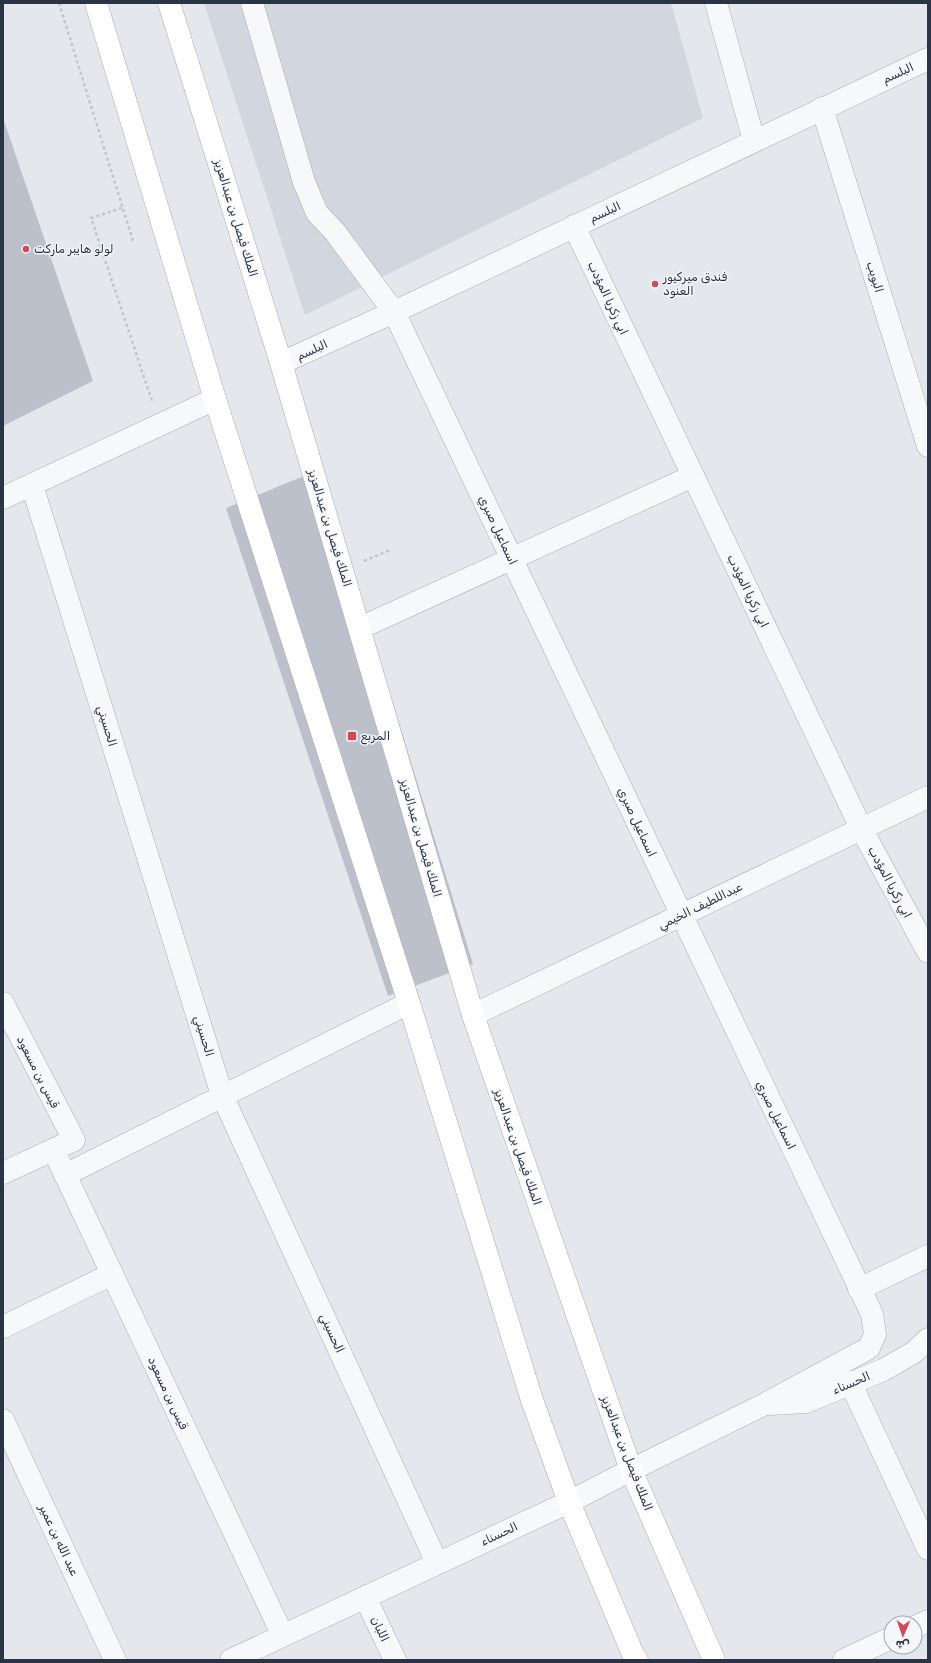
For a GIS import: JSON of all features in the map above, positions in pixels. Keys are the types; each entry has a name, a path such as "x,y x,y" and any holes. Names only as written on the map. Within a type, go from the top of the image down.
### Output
{"main road":[{"path":"96,3 215,399 409,1003 532,1400 569,1502 632,1652 637,1660"},
{"name":"الملك فيصل بن عبدالعزيز","path":"168,3 281,363 473,1015 631,1470 714,1660"}],"street":[{"name":"اسماعيل صبري","path":"252,3 310,200 317,213 335,232 394,312 872,1314 875,1334"},
{"path":"716,3 754,141"},
{"name":"البلسم","path":"281,363 394,312 928,59"},
{"name":"البويب","path":"822,108 928,446"},
{"name":"ابي زكريا المؤدب","path":"574,226 861,828 928,952"},
{"path":"3,498 215,399"},
{"path":"360,628 693,476"},
{"name":"الحسيني","path":"32,485 222,1095 438,1563"},
{"name":"عبداللطيف الخيمي","path":"473,1015 928,797"},
{"name":"قيس بن مسعود","path":"3,1003 74,1140 54,1151 283,1636"},
{"path":"65,1175 222,1095 409,1003"},
{"path":"3,1174 54,1151"},
{"path":"860,1289 928,1256"},
{"path":"3,1327 112,1274"},
{"name":"الحسناء","path":"232,1660 569,1502 765,1404 869,1348 875,1334"},
{"name":"الحسناء","path":"765,1404 806,1402 850,1382 883,1370 913,1353 928,1339"},
{"path":"850,1382 928,1549"},
{"name":"عبد الله بن عمير","path":"3,1420 115,1660"},
{"name":"اللبان","path":"365,1597 394,1660"},
{"path":"844,1660 883,1642"}],"path":[{"path":"59,3 133,241"},
{"path":"122,208 91,218 160,425"}],"shaded area":[{"path":"204,3 671,3 703,118 305,315"}],"building":[{"name":"لولو هايبر ماركت","path":"3,118 93,381 3,426"},
{"name":"المربع","path":"321,469 473,964 388,996 226,508"}],"place":[{"name":"لولو هايبر ماركت","path":"26,249"},
{"name":"فندق ميركيور العنود","path":"655,284"},
{"name":"المربع","path":"352,736"}]}
